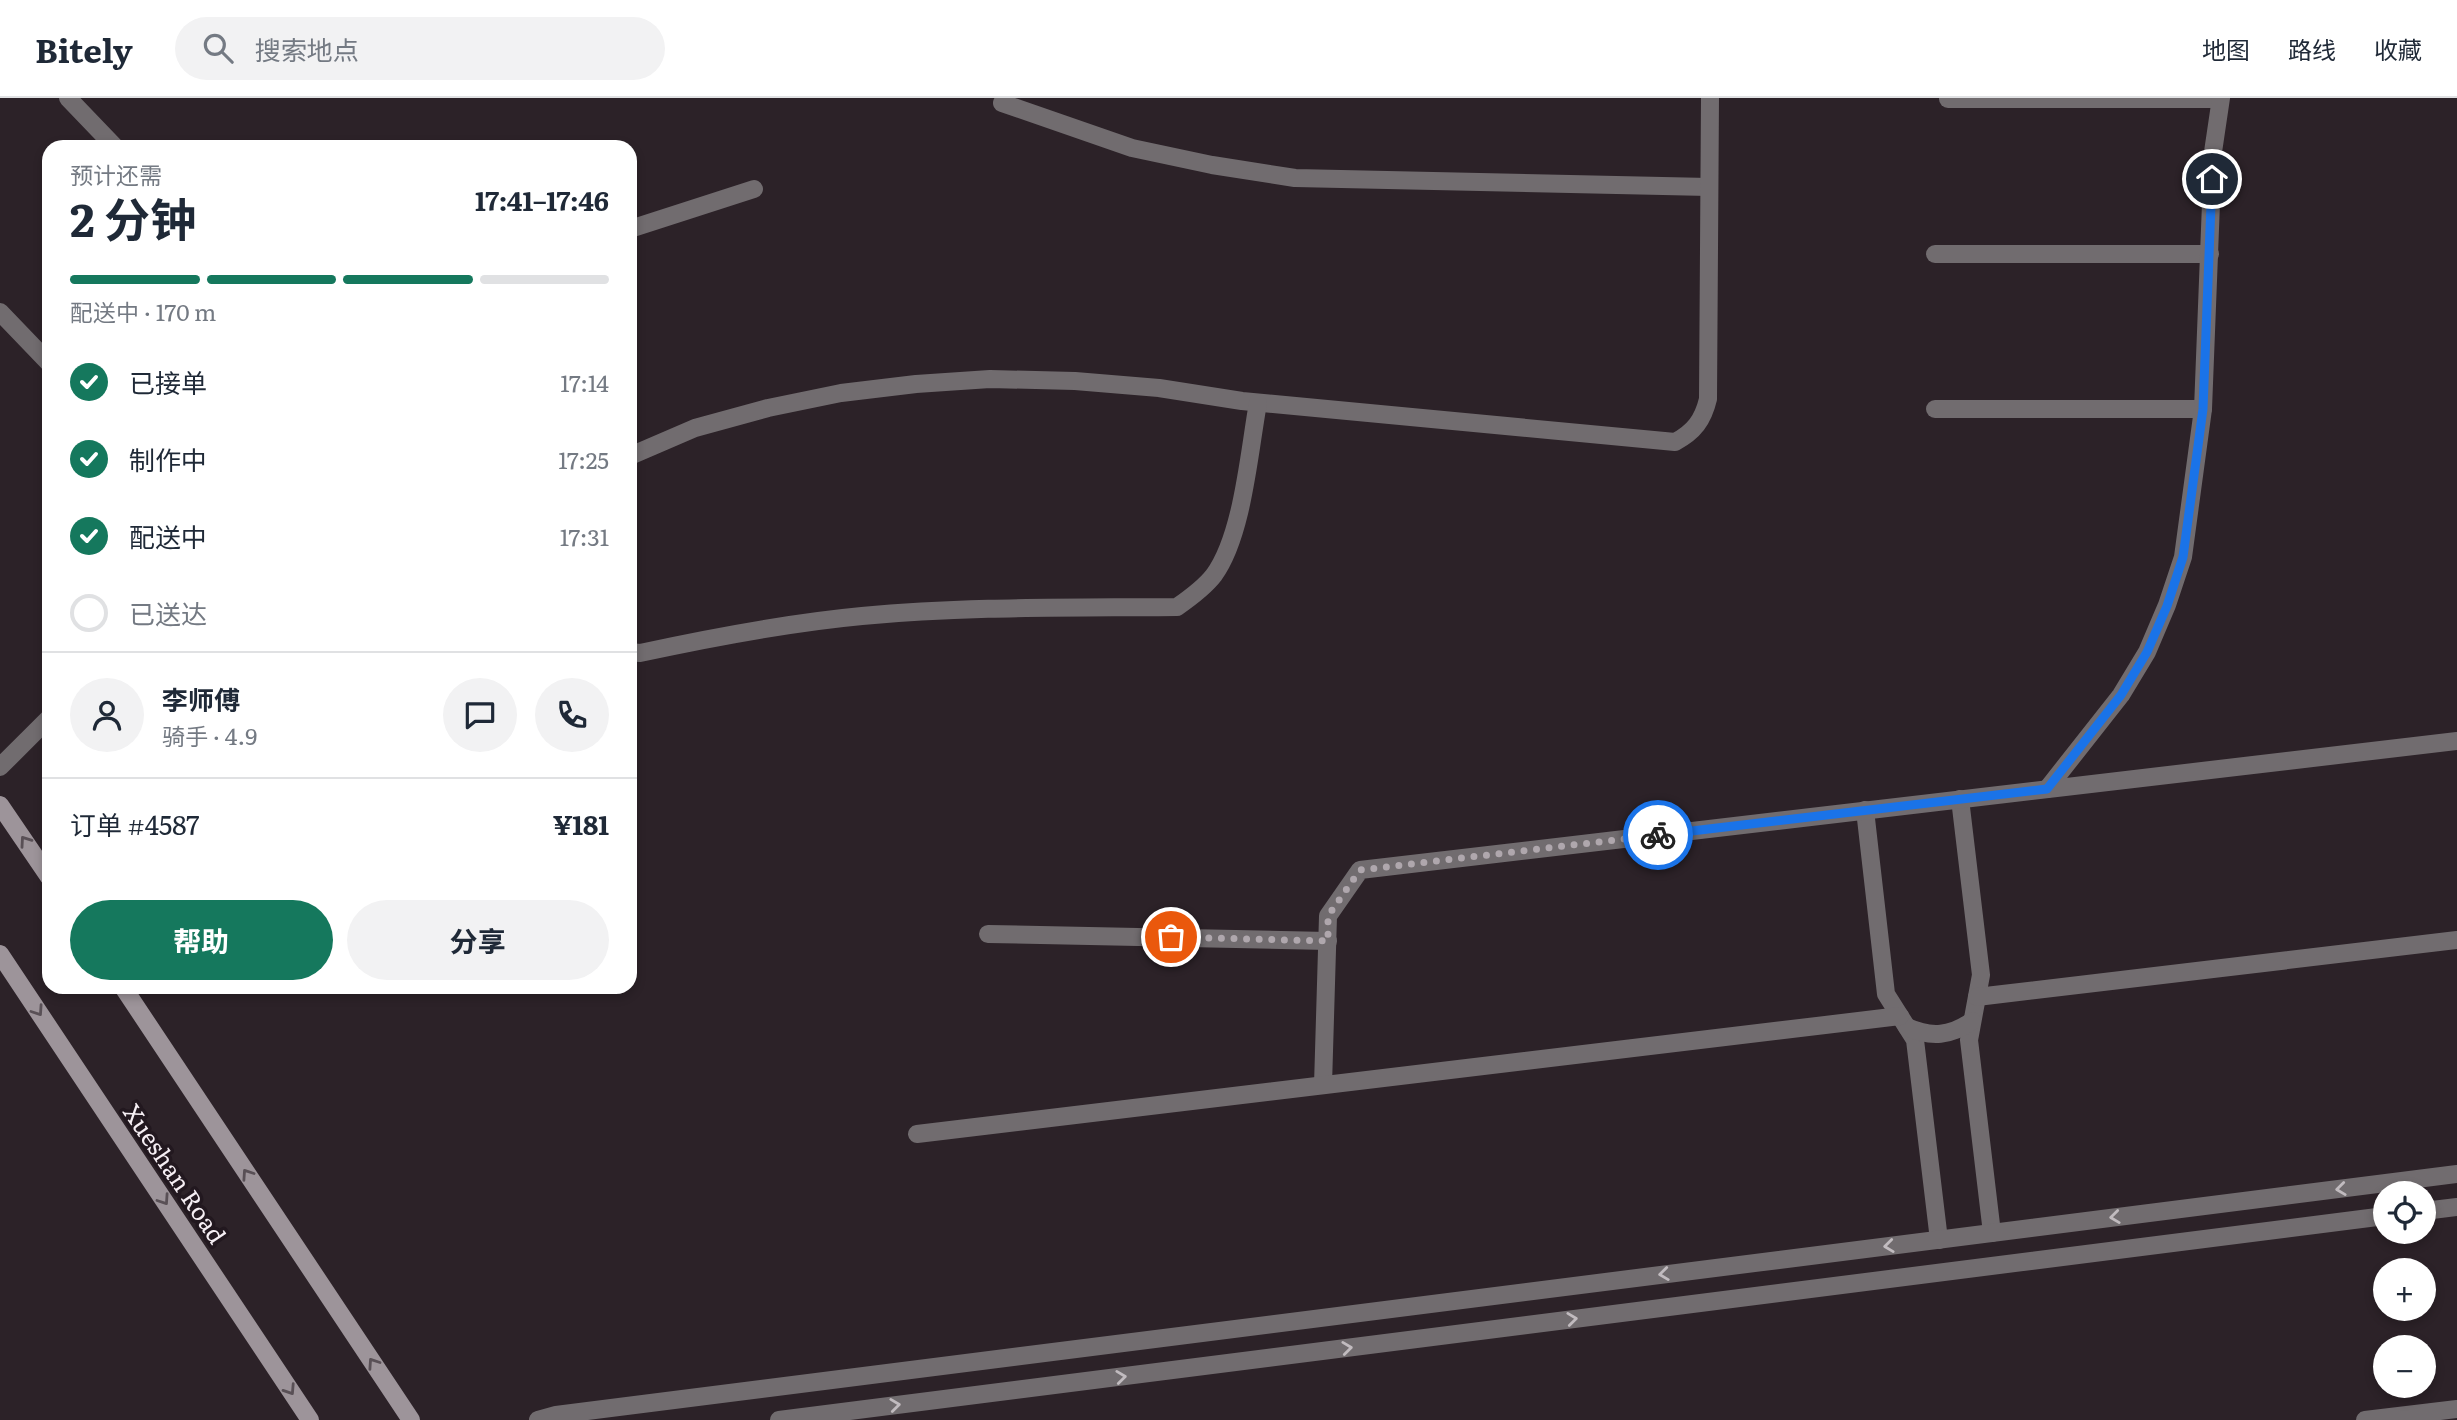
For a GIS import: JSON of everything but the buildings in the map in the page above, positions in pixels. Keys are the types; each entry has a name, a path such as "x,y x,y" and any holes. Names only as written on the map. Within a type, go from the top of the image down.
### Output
{"main road":[{"path":"0,805 42,867"},
{"name":"Xueshan Road","path":"0,954 310,1420"},
{"path":"128,994 411,1420"}],"street":[{"path":"68,98 109,140"},
{"path":"637,453 695,428 768,408 841,393 990,379 1075,381 1159,388 1258,402 1675,442 1689,435 1699,423 1708,398 1710,98"},
{"path":"1948,99 2221,99 2213,152 2203,409 2183,557 2167,606 2147,652 2121,695 2047,789"},
{"path":"1002,103 1132,148 1212,165 1295,178 1709,187"},
{"path":"637,227 754,189"},
{"path":"1935,254 2210,254"},
{"path":"0,312 42,356"},
{"path":"637,653 774,627 860,616 954,610 1177,607 1213,576 1226,556 1234,534 1258,402"},
{"path":"1935,409 2203,409"},
{"path":"0,767 42,725"},
{"path":"1323,1085 1328,916 1360,870 2457,741"},
{"path":"1960,799 1981,975 1969,1040 1992,1233"},
{"path":"1865,810 1886,994 1915,1040 1939,1240"},
{"path":"988,933 1328,941"},
{"path":"1976,997 2457,940"},
{"path":"916,1135 1323,1085 1904,1022 1919,1033 1945,1034 1960,1030 1972,1021"},
{"path":"538,1420 556,1415 2457,1174"},
{"path":"2436,1210 2457,1207"},
{"path":"779,1420 2373,1218"},
{"path":"2365,1420 2457,1409"}],"way so far":[{"path":"1171,937 1328,941 1328,916 1360,870 1658,835"}],"route":[{"path":"1658,835 2047,789 2121,695 2147,652 2167,606 2183,557 2203,409 2212,179"}]}
